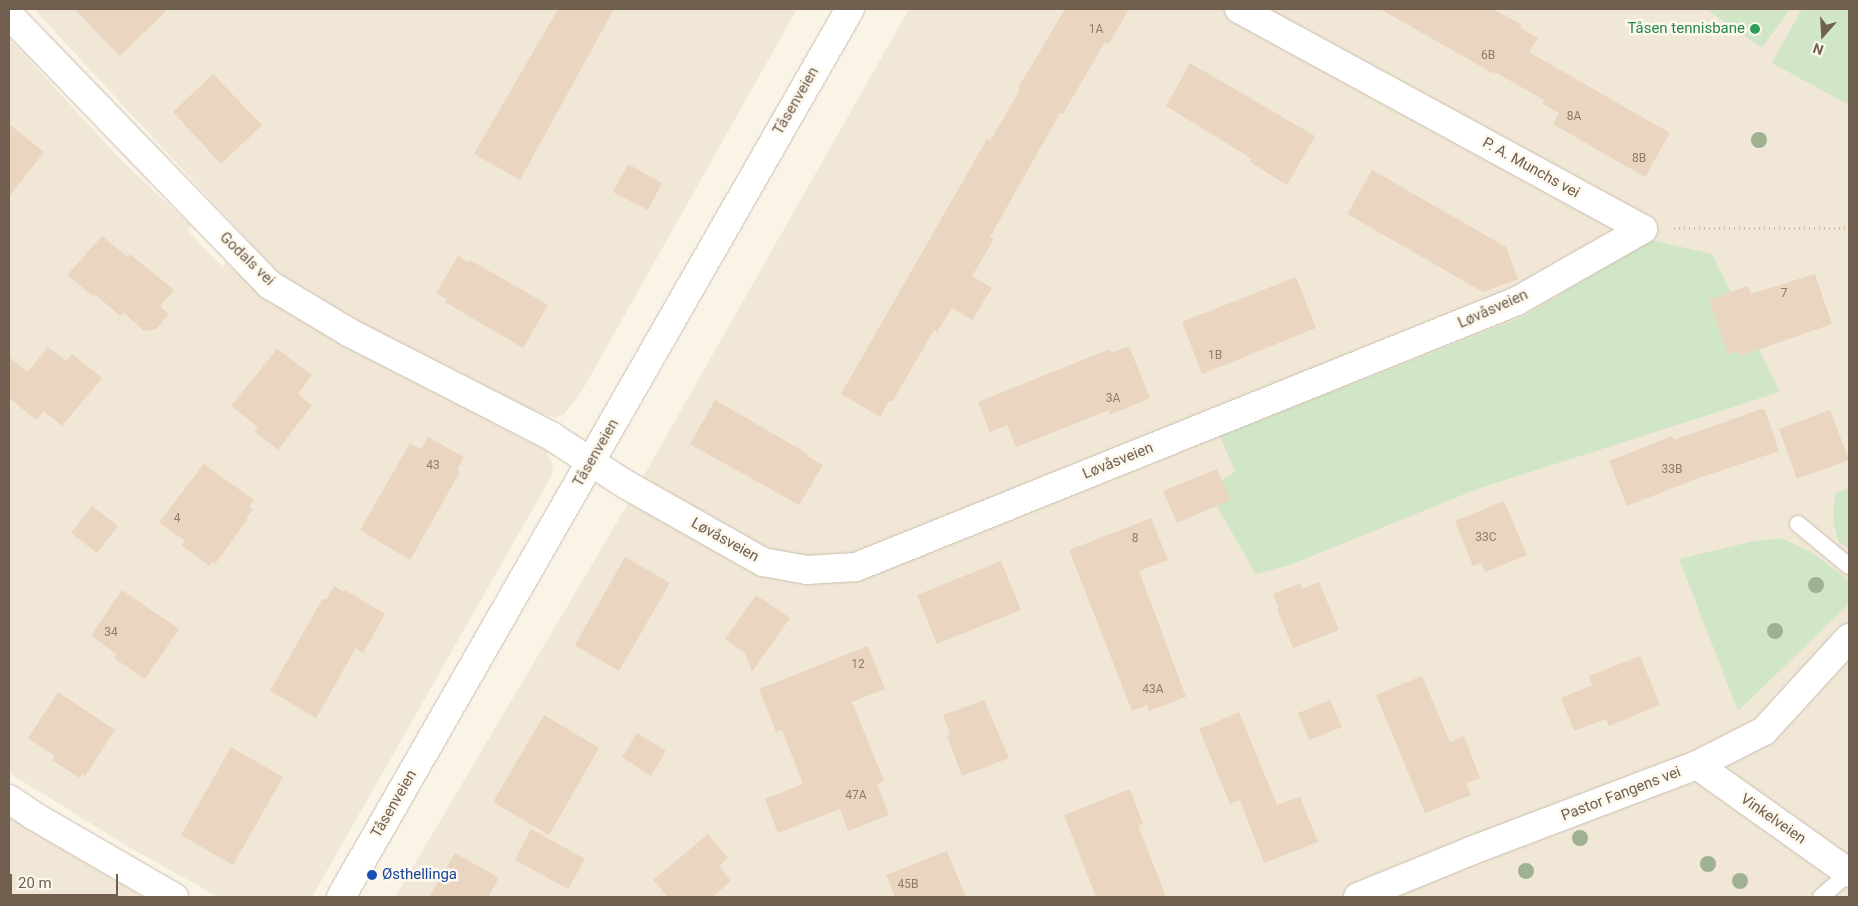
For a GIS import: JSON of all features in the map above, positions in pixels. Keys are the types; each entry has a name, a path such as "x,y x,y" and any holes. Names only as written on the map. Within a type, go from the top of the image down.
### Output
{"street":[{"name":"Tåsenveien","path":"341,897 850,9"},
{"name":"P. A. Munchs vei","path":"1239,9 1643,229"},
{"name":"Godals vei","path":"9,15 270,285 350,333 551,436 591,462"},
{"name":"Løvåsveien","path":"591,462 625,484 763,562 807,570 856,567 1517,301 1643,229"},
{"name":"Pastor Fangens vei","path":"1358,897 1473,850 1697,765 1764,731 1849,638"},
{"name":"Vinkelveien","path":"1697,765 1849,873"},
{"path":"9,799 34,816 174,897"}],"lane":[{"path":"1798,524 1849,566"},
{"path":"1821,897 1849,873"}],"path":[{"path":"1643,229 1849,228"}],"shaded area":[{"path":"34,9 797,9 583,389 564,414 555,418 521,407 333,310 284,279"},
{"path":"909,9 1849,9 1849,897 395,897 626,507"},
{"path":"9,38 120,159 191,226 187,230 222,266 226,263 260,294 287,311 546,451 553,465 551,477 312,897 218,897 129,847 9,773"},
{"path":"9,817 82,861 143,897 9,897"}],"green space":[{"name":"Tåsen tennisbane","path":"1706,9 1790,9 1762,48"},
{"path":"1802,9 1849,10 1849,105 1772,63"},
{"path":"1651,240 1712,254 1780,392 1477,489 1290,565 1256,574 1207,489 1235,472 1220,436 1524,316"},
{"path":"1849,488 1849,550 1838,541 1833,520 1835,493"},
{"path":"1781,538 1809,551 1849,580 1849,604 1738,711 1679,559 1750,542"}],"building":[{"path":"74,9 168,9 120,56"},
{"path":"558,9 614,9 520,180 474,154"},
{"path":"1065,9 1129,9 1109,44 1105,42 1063,114 1060,113 990,237 994,239 972,276 992,288 972,320 952,308 937,332 934,330 892,402 889,401 880,417 841,394 987,139 990,141 1020,90 1018,88"},
{"path":"1380,9 1493,9 1522,25 1520,28 1538,38 1529,52 1670,133 1645,177 1553,124 1559,113 1542,104 1544,100 1495,72 1494,74"},
{"path":"1190,63 1315,136 1287,185 1250,162 1252,159 1166,106"},
{"path":"213,74 262,125 221,164 173,112"},
{"path":"9,124 44,152 9,197"},
{"path":"628,164 662,183 648,210 613,192"},
{"path":"1372,170 1506,247 1518,279 1483,292 1347,214"},
{"path":"102,236 128,257 130,254 174,290 160,306 169,314 156,329 144,331 124,313 120,316 96,295 94,297 67,275"},
{"path":"458,256 468,262 470,260 548,305 523,348 445,302 447,299 436,293"},
{"path":"1815,274 1832,324 1740,356 1738,351 1728,354 1709,300 1748,286 1751,294"},
{"path":"1296,277 1316,328 1202,374 1182,322"},
{"path":"1129,346 1150,398 1110,415 1109,410 1016,447 1007,425 990,432 978,402 1110,349 1111,353"},
{"path":"48,347 66,361 72,354 102,378 62,426 44,411 36,420 9,398 9,357 28,372"},
{"path":"277,349 312,375 298,394 312,405 278,450 254,431 258,427 231,406"},
{"path":"715,400 808,454 807,456 823,465 799,505 690,444"},
{"path":"1761,409 1765,410 1779,451 1693,480 1627,506 1609,461 1672,436 1674,440"},
{"path":"1830,410 1849,460 1797,479 1779,429"},
{"path":"428,437 464,457 457,470 460,472 410,560 360,530 410,443 421,449"},
{"path":"204,464 254,500 249,507 253,509 246,518 248,519 215,564 212,562 209,566 181,545 185,541 159,522"},
{"path":"1217,469 1231,500 1177,523 1163,491"},
{"path":"1504,501 1527,555 1485,572 1481,563 1473,566 1455,521"},
{"path":"92,506 118,526 97,553 71,533"},
{"path":"1151,518 1168,560 1139,571 1186,697 1149,711 1147,705 1132,711 1069,550"},
{"path":"625,557 670,583 619,671 575,645"},
{"path":"1001,561 1021,610 937,644 917,595"},
{"path":"1319,582 1339,630 1293,648 1273,594 1300,583 1302,589"},
{"path":"334,586 344,592 345,590 385,614 363,653 356,648 316,718 270,691 323,598 326,600"},
{"path":"122,590 179,629 145,679 114,658 117,654 91,636"},
{"path":"756,595 790,618 752,672 745,653 725,639"},
{"path":"868,646 885,689 852,702 884,781 877,784 889,815 848,831 840,809 778,833 765,799 803,784 782,730 776,732 759,689"},
{"path":"1640,656 1660,705 1609,726 1606,719 1574,731 1561,698 1592,685 1589,676"},
{"path":"1422,676 1450,742 1464,736 1480,778 1466,783 1471,795 1425,813 1376,695"},
{"path":"58,692 115,730 85,776 82,774 80,778 52,760 55,756 28,738"},
{"path":"984,700 1009,758 962,776 947,736 950,734 943,715"},
{"path":"1330,700 1342,727 1309,740 1298,713"},
{"path":"1239,712 1277,805 1300,797 1318,842 1264,863 1240,800 1230,804 1199,729"},
{"path":"544,715 599,748 549,835 493,802"},
{"path":"637,733 666,751 651,776 622,757"},
{"path":"231,747 283,777 233,865 181,835"},
{"path":"1130,789 1143,824 1138,825 1166,897 1096,897 1064,815"},
{"path":"531,829 585,859 568,889 515,860"},
{"path":"708,834 728,858 719,866 731,881 712,897 668,897 653,880"},
{"path":"947,851 966,897 895,897 886,875"},
{"path":"455,853 499,878 488,897 429,897"}],"place":[{"name":"Tåsen tennisbane","path":"1755,29"},
{"name":"Østhellinga","path":"372,875"}]}
